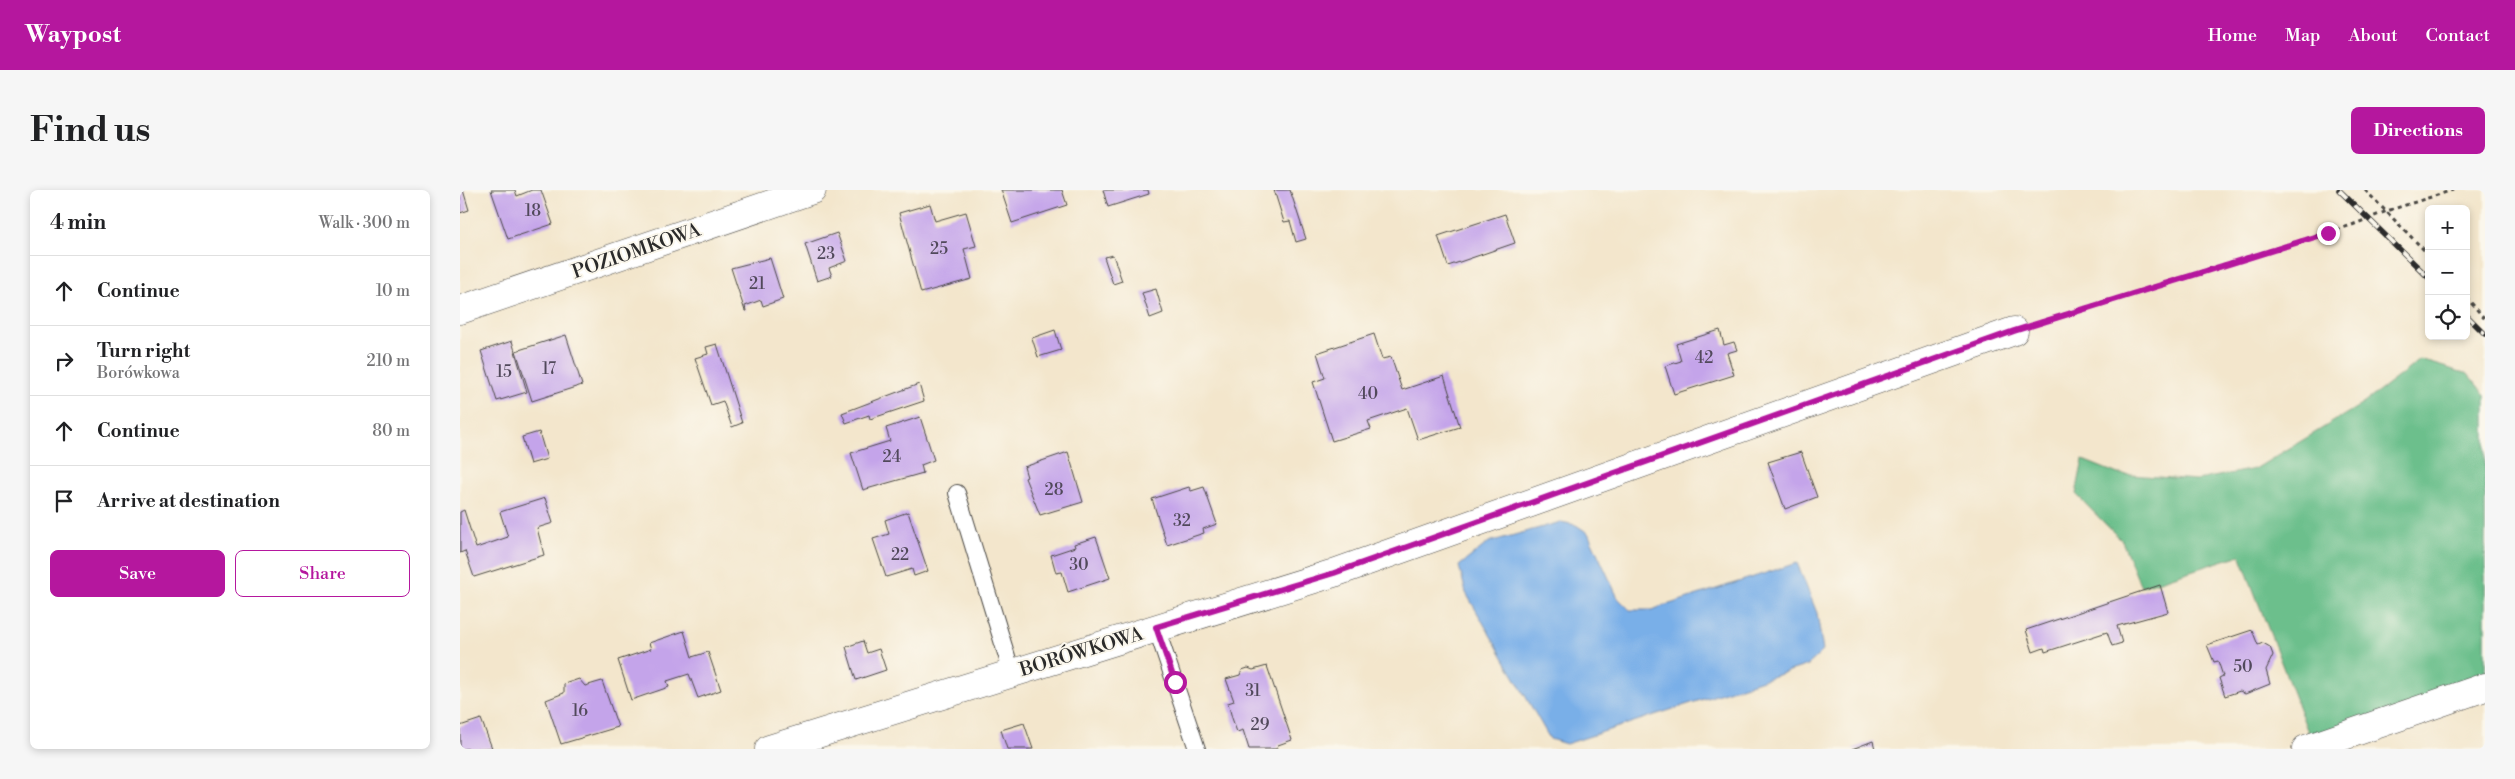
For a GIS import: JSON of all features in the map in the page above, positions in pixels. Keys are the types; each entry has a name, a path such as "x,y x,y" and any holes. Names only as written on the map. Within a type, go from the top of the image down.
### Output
{"street":[{"name":"POZIOMKOWA","path":"460,310 812,190"},
{"name":"BORÓWKOWA","path":"770,749 1334,573 2014,331"},
{"path":"2306,749 2485,687"}],"lane":[{"path":"957,493 1012,672"},
{"path":"1156,627 1197,749"}],"path":[{"path":"2365,190 2425,251"},
{"path":"2014,331 2352,226 2387,211 2453,190"},
{"path":"2470,302 2485,319"}],"green space":[{"path":"2420,360 2468,374 2485,395 2485,678 2311,740 2240,555 2141,587 2122,541 2076,494 2083,460 2118,474 2197,480 2255,469 2364,403"}],"water":[{"path":"1561,522 1576,525 1588,533 1618,598 1630,610 1651,610 1797,563 1817,613 1823,651 1808,665 1566,744 1550,739 1466,593 1459,566 1489,542"}],"building":[{"path":"460,190 463,190 469,210 460,213"},
{"path":"491,190 515,190 517,196 532,190 541,190 553,224 508,239"},
{"path":"1001,190 1062,190 1067,205 1012,223"},
{"path":"1103,190 1148,190 1149,194 1108,207"},
{"path":"1274,190 1290,190 1306,239 1296,242 1290,221 1284,222"},
{"path":"930,204 935,221 966,212 976,246 964,249 972,279 921,293 899,213"},
{"path":"1505,214 1515,243 1448,266 1438,236"},
{"path":"837,233 847,261 829,268 832,276 817,281 805,244"},
{"path":"1113,255 1122,281 1113,284 1104,257"},
{"path":"770,258 783,299 763,306 761,300 745,306 745,311 731,268"},
{"path":"1156,289 1163,313 1150,318 1142,293"},
{"path":"1055,330 1061,350 1038,357 1032,338"},
{"path":"1720,330 1724,345 1734,342 1737,350 1727,353 1734,375 1674,394 1665,366 1681,361 1676,344"},
{"path":"1374,334 1382,359 1391,357 1402,390 1444,376 1460,427 1418,440 1407,408 1368,421 1371,429 1332,441 1313,382 1325,378 1317,353"},
{"path":"566,335 582,385 532,401 516,351"},
{"path":"512,341 527,392 497,401 481,351"},
{"path":"717,344 742,423 732,427 723,401 711,405 695,358 708,354 706,347"},
{"path":"919,384 924,401 870,419 869,415 846,423 842,413"},
{"path":"920,417 934,460 921,465 923,473 863,490 851,453 890,441 886,428"},
{"path":"539,432 547,459 530,464 522,437"},
{"path":"1068,452 1083,502 1040,515 1025,478 1027,477 1024,467"},
{"path":"1801,452 1817,497 1785,509 1768,462"},
{"path":"1189,487 1191,491 1204,487 1217,524 1203,529 1204,533 1167,545 1152,499"},
{"path":"545,498 553,523 537,528 544,555 474,577 465,551 460,553 460,512 464,510 476,548 508,537 500,512"},
{"path":"908,512 928,571 914,576 912,569 886,577 873,539 889,534 885,520"},
{"path":"1096,537 1110,578 1068,592 1062,572 1056,573 1051,555 1075,547 1074,544"},
{"path":"2160,585 2168,612 2117,626 2122,643 2112,646 2107,632 2045,652 2044,648 2033,652 2026,630"},
{"path":"2252,630 2258,645 2263,643 2270,647 2273,655 2266,670 2270,684 2245,694 2240,691 2225,696 2219,678 2223,676 2218,661 2214,662 2207,645"},
{"path":"684,631 692,657 708,652 721,690 698,698 689,674 667,681 669,687 631,700 618,660 651,649 649,643"},
{"path":"863,641 867,653 879,649 886,670 856,680 846,647"},
{"path":"1267,666 1292,740 1278,745 1276,749 1249,749 1243,730 1237,732 1232,718 1228,703 1234,701 1226,679 1240,675 1242,670 1248,668 1253,670"},
{"path":"579,679 585,686 602,681 618,727 561,744 546,700 564,693 564,684"},
{"path":"481,719 492,748 460,749 460,726"},
{"path":"1024,723 1033,749 1007,749 1001,730"},
{"path":"1873,741 1875,749 1852,749"}],"railway":[{"path":"2339,190 2425,274"},
{"path":"2470,319 2485,334"}],"route":[{"path":"1175,682 1168,668 1156,627 1334,573 2014,331 2328,233"}]}
